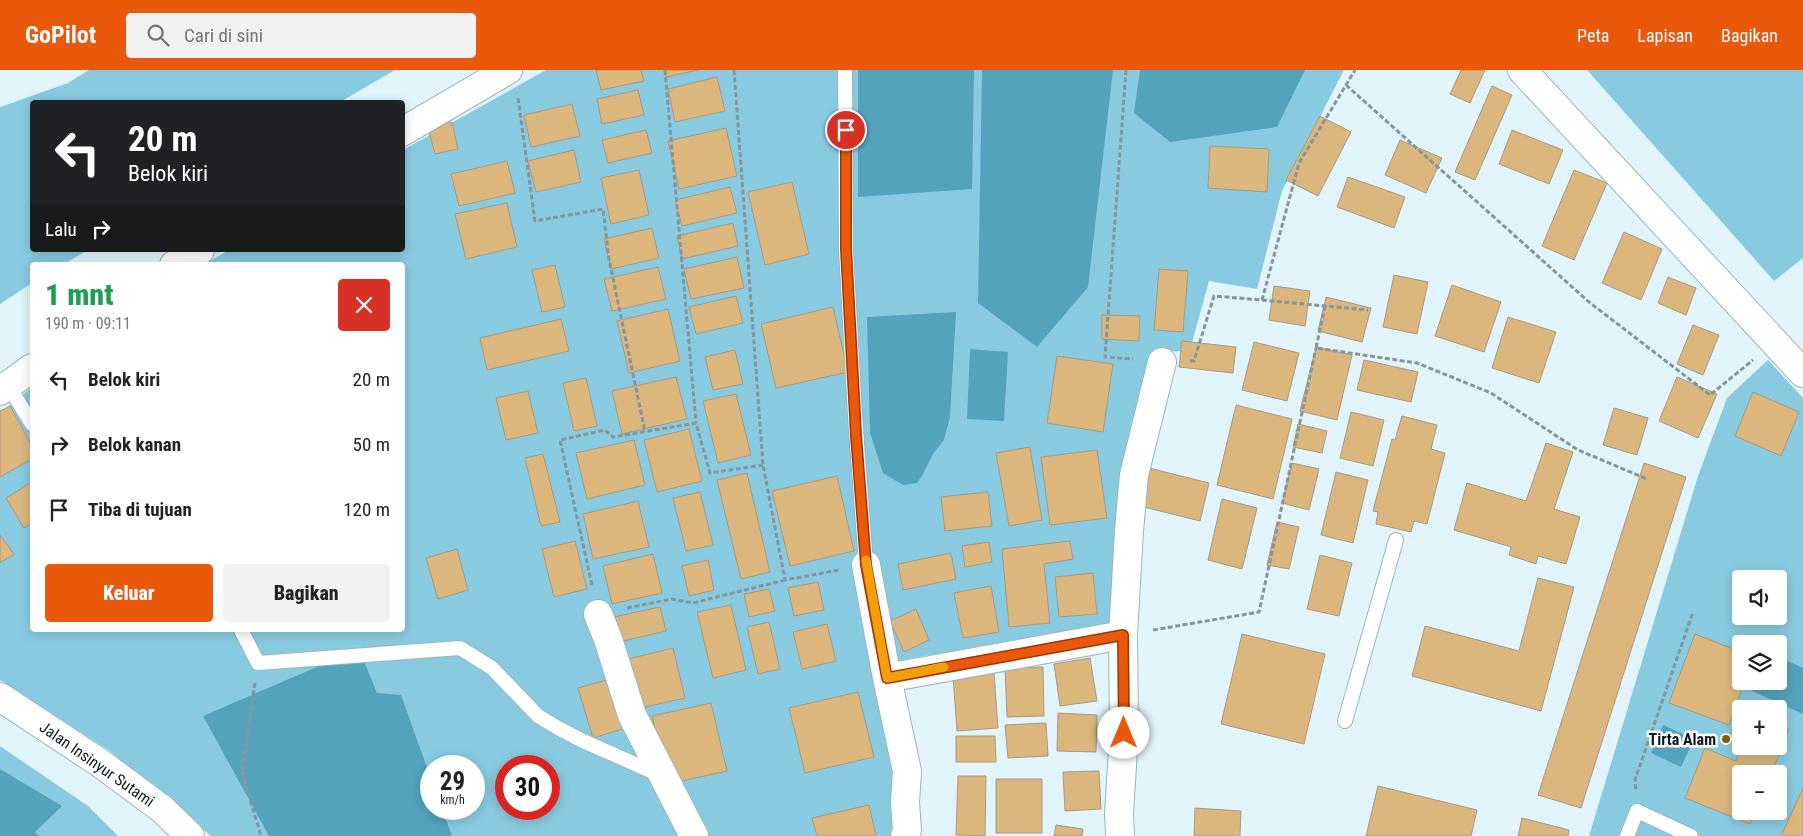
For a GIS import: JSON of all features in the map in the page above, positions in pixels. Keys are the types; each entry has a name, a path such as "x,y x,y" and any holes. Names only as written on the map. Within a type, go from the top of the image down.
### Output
{"street":[{"path":"1522,70 1803,373"},
{"path":"405,131 513,79"},
{"path":"179,262 197,252"},
{"path":"1120,836 1119,814 1124,733 1123,635 1129,531 1134,475 1162,362"},
{"path":"4,388 30,369"},
{"path":"866,565 907,771 905,802 907,830 905,836"},
{"path":"598,614 608,639 632,715 694,836"},
{"path":"887,678 1123,635"},
{"name":"Jalan Insinyur Sutami","path":"0,697 100,763 162,809 190,836"}],"lane":[{"path":"845,70 846,249 855,416 866,565"},
{"path":"4,388 30,421"},
{"path":"1345,721 1396,540"},
{"path":"243,632 258,663 460,648 492,668 538,716 575,736 663,776"},
{"path":"1627,836 1637,812 1691,836"}],"path":[{"path":"665,70 696,423 710,472 763,465"},
{"path":"734,70 763,465 785,580"},
{"path":"1126,70 1104,357 1162,362 1194,361 1214,296 1368,310"},
{"path":"1262,300 1299,163 1355,70"},
{"path":"513,79 534,221 603,210 609,259 645,432"},
{"path":"1346,85 1589,302 1710,395 1774,342"},
{"path":"1123,635 1258,612 1325,306"},
{"path":"1316,348 1416,363 1491,393 1578,450 1647,479"},
{"path":"696,423 612,437 605,430 560,440 598,614 672,599 693,602 785,580 866,565"},
{"path":"1635,780 1693,612"},
{"path":"258,663 242,772 261,836"}],"shaded area":[{"path":"89,70 395,70 343,100 30,100 30,252 85,252 67,262 30,262 30,284 0,304 0,107 68,83"},
{"path":"546,70 1344,70 1282,191 1257,289 1209,281 1190,350 1154,353 1112,623 873,665 895,769 896,827 892,836 211,836 110,751 0,680 0,413 30,389 30,632 405,632 405,262 208,262 226,252 405,252 405,149"},
{"path":"858,70 974,70 972,189 858,197"},
{"path":"982,70 1113,70 1088,287 1037,347 978,303"},
{"path":"1140,70 1305,70 1277,127 1170,142 1134,113"},
{"path":"1587,70 1803,70 1803,258 1774,281"},
{"path":"956,312 950,417 944,440 933,454 917,483 903,485 883,473 870,433 867,317"},
{"path":"970,349 1008,352 1004,421 967,419"},
{"path":"1768,360 1803,398 1803,836 1589,836 1698,476 1727,398"},
{"path":"359,649 377,693 401,695 422,755 420,755 420,820 446,820 452,836 269,836 203,716"},
{"path":"1787,661 1803,668 1803,714 1787,707 1787,700 1772,700 1752,691 1787,690"},
{"path":"1663,725 1694,739 1681,767 1651,753"},
{"path":"0,746 88,806 118,836 0,836"},
{"path":"0,769 62,806 35,832 39,836 0,836"}],"building":[{"path":"596,70 641,70 644,81 601,90"},
{"path":"664,70 698,70 666,77"},
{"path":"1461,70 1485,70 1470,103 1450,94"},
{"path":"717,77 725,111 675,122 668,89"},
{"path":"1492,86 1512,95 1475,180 1455,172"},
{"path":"638,90 644,115 602,124 597,99"},
{"path":"572,104 580,136 531,147 524,115"},
{"path":"1320,116 1351,132 1318,196 1286,180"},
{"path":"452,122 458,149 435,154 428,128"},
{"path":"726,128 737,176 679,189 668,141"},
{"path":"646,130 652,153 608,163 602,140"},
{"path":"1512,130 1563,150 1549,184 1499,164"},
{"path":"1400,140 1442,158 1426,193 1385,175"},
{"path":"1210,146 1269,149 1267,192 1208,188"},
{"path":"574,150 581,182 536,192 528,161"},
{"path":"507,161 515,193 459,206 451,174"},
{"path":"639,170 649,215 611,224 601,178"},
{"path":"1574,170 1607,183 1574,260 1542,246"},
{"path":"1348,177 1405,197 1394,228 1337,207"},
{"path":"792,182 809,254 765,265 748,192"},
{"path":"730,187 737,213 682,226 675,200"},
{"path":"507,203 517,247 466,259 455,214"},
{"path":"733,223 738,246 682,259 677,236"},
{"path":"652,228 659,258 611,269 604,239"},
{"path":"1624,232 1662,249 1641,300 1602,283"},
{"path":"737,257 744,288 691,299 684,269"},
{"path":"555,265 565,307 542,312 532,270"},
{"path":"658,267 666,299 612,311 604,279"},
{"path":"1159,269 1188,271 1183,332 1154,330"},
{"path":"1394,275 1428,282 1417,334 1383,327"},
{"path":"1668,277 1696,288 1686,315 1658,303"},
{"path":"1452,285 1501,302 1484,352 1435,336"},
{"path":"1274,286 1310,291 1305,326 1269,320"},
{"path":"736,296 743,323 696,334 689,307"},
{"path":"1326,297 1371,308 1362,342 1318,331"},
{"path":"833,307 848,372 776,388 761,324"},
{"path":"668,309 680,361 629,373 617,321"},
{"path":"1102,315 1140,316 1139,341 1102,339"},
{"path":"1508,317 1556,332 1539,383 1492,368"},
{"path":"561,319 569,351 487,370 480,338"},
{"path":"1693,325 1719,335 1703,375 1677,364"},
{"path":"1182,341 1236,347 1233,373 1179,367"},
{"path":"1254,342 1299,353 1287,401 1242,390"},
{"path":"1316,347 1352,355 1337,420 1300,411"},
{"path":"735,350 743,384 713,390 705,357"},
{"path":"1057,356 1113,364 1103,432 1047,423"},
{"path":"1364,360 1418,372 1411,402 1357,390"},
{"path":"676,377 687,419 622,434 612,391"},
{"path":"1677,377 1717,394 1698,438 1659,421"},
{"path":"586,378 597,426 574,431 563,383"},
{"path":"528,391 538,433 506,440 496,398"},
{"path":"1753,392 1799,412 1781,456 1735,436"},
{"path":"736,394 751,455 718,463 703,401"},
{"path":"1236,405 1292,419 1273,499 1217,485"},
{"path":"10,406 30,442 30,460 0,477 0,411"},
{"path":"1614,408 1648,418 1637,455 1603,445"},
{"path":"1351,412 1384,420 1373,466 1340,458"},
{"path":"1402,416 1437,425 1431,449 1445,453 1427,524 1414,521 1411,532 1376,524 1378,512 1373,511 1392,439 1395,440"},
{"path":"1298,424 1327,431 1322,453 1293,447"},
{"path":"689,429 702,481 657,492 644,440"},
{"path":"634,440 645,485 587,499 576,453"},
{"path":"1546,443 1573,452 1554,509 1580,517 1566,564 1538,556 1536,564 1509,555 1511,547 1454,530 1467,483 1526,501"},
{"path":"1030,447 1042,520 1009,526 996,453"},
{"path":"1097,450 1107,518 1050,525 1041,457"},
{"path":"543,454 560,522 541,526 525,458"},
{"path":"1292,463 1319,469 1309,510 1282,503"},
{"path":"1644,463 1686,477 1581,808 1538,795"},
{"path":"1145,467 1209,483 1200,521 1136,505"},
{"path":"1336,472 1368,480 1353,543 1321,535"},
{"path":"747,473 770,572 741,579 717,480"},
{"path":"837,476 854,551 790,566 772,491"},
{"path":"30,483 30,524 24,528 6,498"},
{"path":"700,492 713,545 686,551 673,498"},
{"path":"988,492 992,526 945,531 941,497"},
{"path":"1222,499 1257,508 1242,569 1208,560"},
{"path":"638,501 649,547 593,559 583,514"},
{"path":"1277,522 1299,527 1289,569 1267,565"},
{"path":"0,535 14,554 0,563"},
{"path":"575,541 587,589 554,597 542,549"},
{"path":"1070,541 1073,559 1044,564 1050,623 1009,627 1002,549"},
{"path":"989,542 992,562 965,567 962,546"},
{"path":"457,549 468,590 438,599 426,558"},
{"path":"951,553 956,579 903,590 898,564"},
{"path":"653,554 662,593 612,604 603,566"},
{"path":"1320,555 1352,563 1339,616 1307,609"},
{"path":"708,560 714,590 689,596 682,566"},
{"path":"1093,573 1097,614 1059,617 1055,577"},
{"path":"1538,578 1574,587 1541,711 1412,676 1425,626 1519,651"},
{"path":"818,582 824,610 794,616 788,588"},
{"path":"991,586 999,632 963,638 954,593"},
{"path":"769,589 775,611 749,617 744,594"},
{"path":"731,605 746,670 713,678 697,612"},
{"path":"660,607 666,631 615,643 609,618"},
{"path":"916,609 929,640 904,652 890,621"},
{"path":"769,622 780,669 758,674 747,627"},
{"path":"827,624 836,661 802,669 793,632"},
{"path":"1242,634 1325,654 1304,744 1221,724"},
{"path":"1695,634 1732,648 1732,690 1742,690 1738,700 1732,700 1732,717 1729,725 1669,703"},
{"path":"673,648 685,698 632,710 620,661"},
{"path":"1090,658 1097,701 1060,706 1054,664"},
{"path":"1043,667 1044,716 1007,717 1005,668"},
{"path":"994,673 998,728 957,731 953,677"},
{"path":"617,677 632,726 593,738 578,688"},
{"path":"858,692 874,757 805,773 789,708"},
{"path":"711,703 727,771 668,784 652,716"},
{"path":"1058,713 1097,715 1096,752 1057,751"},
{"path":"1046,723 1048,756 1008,758 1005,725"},
{"path":"956,736 995,736 996,762 956,762"},
{"path":"1705,748 1736,761 1738,755 1779,755 1775,765 1732,765 1732,817 1685,798"},
{"path":"1099,771 1101,809 1065,811 1063,772"},
{"path":"958,776 986,776 985,836 956,835"},
{"path":"996,779 1042,779 1042,833 996,833"},
{"path":"1378,786 1477,810 1471,836 1366,836"},
{"path":"1803,788 1803,836 1781,836"},
{"path":"869,805 876,836 817,836 812,818"},
{"path":"1195,808 1241,811 1240,836 1194,836"},
{"path":"1522,818 1569,830 1568,836 1518,836"},
{"path":"1740,820 1752,820 1750,824"},
{"path":"1056,825 1083,829 1082,836 1054,836"}],"slow traffic":[{"path":"866,560 887,678 944,667"}],"place":[{"name":"Tirta Alam","path":"1726,739"}],"route":[{"path":"846,130 846,249 856,435 866,565 887,678 1123,635 1124,733"}]}
